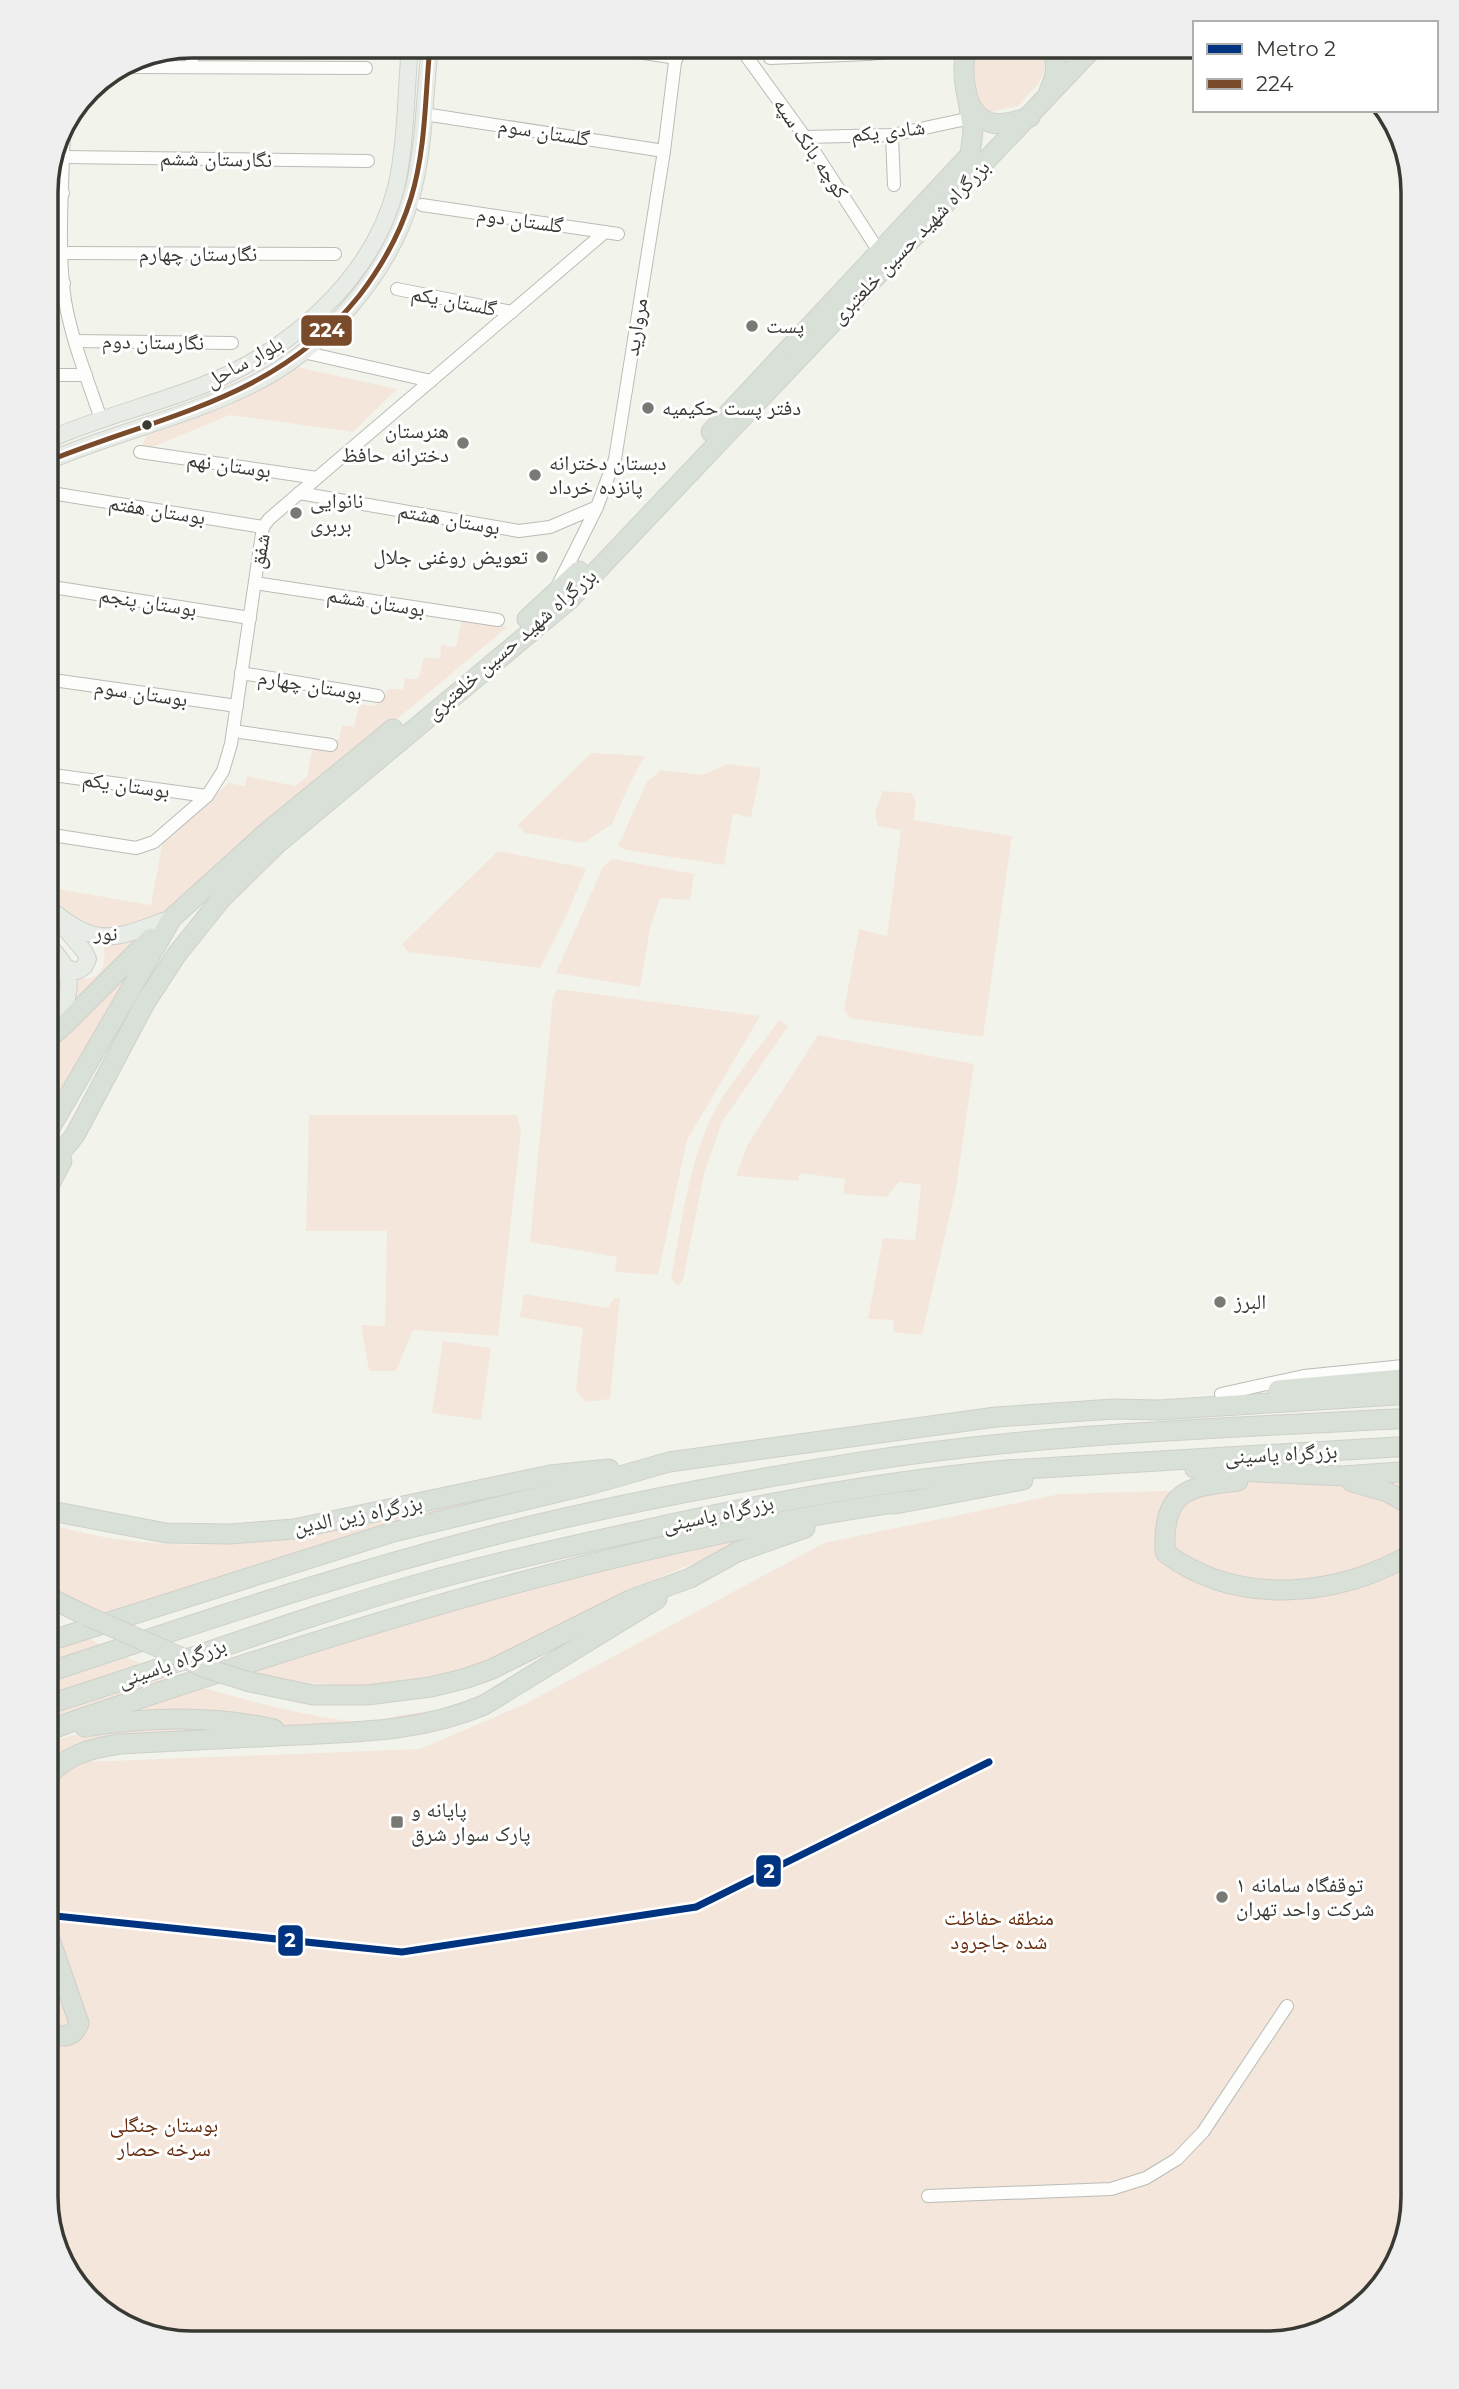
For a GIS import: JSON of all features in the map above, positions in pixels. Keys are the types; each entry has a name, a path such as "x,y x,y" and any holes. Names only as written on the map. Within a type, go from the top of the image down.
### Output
{"highway":[{"path":"962,66 964,58"},
{"path":"1044,101 1055,79 1056,58"},
{"name":"بزرگراه شهید حسین خلعتبری","path":"58,1156 75,1135 145,1003 177,954 221,899 277,844 569,600 1084,58"},
{"name":"بزرگراه شهید حسین خلعتبری","path":"58,1114 172,918 267,832 483,655 577,574 970,155 973,131 962,66"},
{"path":"966,89 976,114 992,123 1004,124 1030,117"},
{"path":"58,1029 172,918"},
{"path":"58,1168 75,1135"},
{"path":"1114,1409 1221,1394 1401,1379"},
{"path":"58,1638 393,1532 592,1484 669,1462 996,1417 1401,1395"},
{"name":"بزرگراه یاسینی","path":"58,1669 272,1598 491,1536 583,1514 763,1478 952,1449 1080,1436 1401,1419"},
{"name":"بزرگراه یاسینی","path":"58,1700 428,1581 618,1535 857,1487 939,1476 1401,1447"},
{"name":"بزرگراه زین الدین","path":"58,1513 166,1533 230,1534 268,1531 362,1516 550,1475 669,1462"},
{"path":"1100,1465 1327,1476 1401,1475"},
{"path":"58,1729 150,1695 380,1621 520,1583 735,1531 1027,1479 1078,1466"},
{"path":"1288,1474 1201,1485 1182,1494 1169,1510 1166,1519 1166,1553 1185,1566 1224,1582 1267,1590 1303,1589 1343,1583 1377,1573 1401,1560"},
{"path":"1327,1476 1379,1489 1401,1500"},
{"path":"58,1768 65,1761 92,1749 120,1744 391,1730 458,1716 484,1705 737,1552 846,1516 907,1501"},
{"path":"58,1507 73,1516"},
{"path":"58,1602 208,1669 250,1682 313,1695 367,1695 431,1687 492,1669 630,1600 690,1578"},
{"path":"58,1731 115,1723 193,1718 249,1724 298,1735"},
{"path":"58,1962 79,2023 76,2031 68,2036 58,2036"}],"main road":[{"name":"بلوار ساحل","path":"58,436 201,386 241,369 279,347 336,294 362,261 382,224 396,189 409,58"},
{"name":"بلوار ساحل","path":"58,457 206,405 252,385 303,352 349,307 374,276 398,235 412,196 429,58"},
{"path":"961,58 962,66"},
{"path":"279,347 303,352"},
{"name":"نور","path":"58,916 70,925 99,936 128,935 172,918"},
{"path":"58,920 88,959 85,967 76,971 66,968 58,958"},
{"path":"58,1019 66,1006 66,968"}],"street":[{"path":"192,58 192,67"},
{"name":"مروارید","path":"553,595 597,507 615,459 676,58"},
{"name":"کوچه بانک سپه","path":"748,58 805,137 880,253"},
{"path":"145,66 366,68"},
{"name":"گلستان سوم","path":"424,114 664,151"},
{"name":"شادی یکم","path":"805,137 892,135 971,118"},
{"path":"892,135 894,185"},
{"path":"64,152 62,253 65,301 75,341 101,419"},
{"name":"نگارستان ششم","path":"64,157 368,161"},
{"path":"58,193 63,193"},
{"name":"گلستان دوم","path":"422,205 612,233"},
{"name":"شفق","path":"58,836 136,848 153,842 207,796 223,771 233,731 263,527 299,493 512,312 612,233"},
{"name":"نگارستان چهارم","path":"62,253 335,254"},
{"path":"58,283 64,283"},
{"name":"گلستان یکم","path":"397,289 512,312"},
{"name":"نگارستان دوم","path":"75,341 232,343"},
{"path":"303,352 431,381"},
{"path":"58,375 86,375"},
{"name":"بوستان نهم","path":"140,452 317,478"},
{"name":"بوستان هشتم","path":"299,493 519,531 550,527 597,507"},
{"name":"بوستان هفتم","path":"58,494 263,527"},
{"name":"بوستان ششم","path":"255,583 498,620"},
{"name":"بوستان پنجم","path":"58,588 250,618"},
{"name":"بوستان چهارم","path":"241,673 378,696"},
{"name":"بوستان سوم","path":"58,681 236,706"},
{"path":"233,731 331,746"},
{"name":"بوستان یکم","path":"58,776 207,796"},
{"path":"1221,1394 1304,1376 1401,1366"},
{"path":"928,2196 1111,2189 1146,2178 1177,2159 1203,2132 1287,2006"}],"green space":[{"path":"969,58 1044,58 1045,69 1039,83 1018,106 990,112 979,108"},
{"path":"297,367 397,389 353,432 230,415 140,452 146,436 228,406"},
{"path":"462,620 507,627 169,910 149,923 95,932 58,907 58,889 151,905 163,840 229,783 245,786 247,776 295,786 307,777 312,751 339,739 342,725 354,727 359,704 375,706 389,689 403,689 405,678 419,677 424,657 440,659 441,645 456,647"},
{"path":"591,753 645,756 612,824 583,843 525,833 518,825"},
{"path":"727,764 761,768 751,818 733,813 724,865 626,850 618,846 647,782 661,770 703,775"},
{"path":"883,791 911,793 916,801 914,820 1012,836 983,1037 850,1018 844,1010 859,929 887,936 901,830 878,826 875,812"},
{"path":"498,851 586,868 540,968 408,952 402,944"},
{"path":"613,859 694,874 690,900 660,898 650,928 640,987 556,973 603,867"},
{"path":"142,936 68,1013 72,975 89,978 100,972 104,958 102,941"},
{"path":"146,948 58,1099 58,1036"},
{"path":"58,973 62,983 58,1002"},
{"path":"558,989 760,1016 687,1140 658,1275 615,1272 617,1257 530,1242 553,996"},
{"path":"779,1020 788,1026 722,1122 704,1174 683,1280 677,1286 671,1278 689,1182 700,1145 714,1113 731,1085"},
{"path":"818,1035 974,1064 956,1188 922,1335 893,1332 894,1320 868,1319 883,1238 915,1240 921,1185 899,1182 886,1197 843,1194 845,1179 800,1173 798,1181 736,1176 748,1144"},
{"path":"309,1115 517,1115 521,1132 498,1336 413,1330 396,1371 369,1371 361,1325 385,1326 387,1231 306,1231"},
{"path":"524,1294 607,1308 615,1298 620,1298 610,1399 586,1402 576,1391 583,1328 520,1317"},
{"path":"443,1341 491,1348 481,1420 432,1413"},
{"name":"منطقه حفاظت شده جاجرود","path":"1257,1480 1346,1485 1401,1483 1400,2214 1397,2232 1379,2272 1342,2309 1302,2327 1267,2331 183,2331 149,2324 117,2309 80,2272 65,2240 58,2206 58,1763 420,1749 527,1703 824,1543 1060,1494 1231,1489"},
{"path":"566,1481 102,1615 58,1591 58,1526 142,1542 236,1543 329,1531"},
{"path":"806,1521 675,1571 494,1659 432,1679 370,1686 339,1685 243,1670 450,1608"},
{"path":"87,1637 101,1645 58,1659 58,1647"},
{"path":"126,1657 142,1664 58,1692 58,1680"},
{"path":"165,1673 185,1681 58,1722 58,1709"},
{"path":"198,1686 300,1713 359,1722 379,1721 310,1728 264,1723 111,1718"},
{"path":"456,1707 452,1714 382,1721 395,1716"},
{"name":"منطقه حفاظت شده جاجرود","path":"192,1722 215,1731 139,1733 112,1736 58,1763 58,1740 86,1732"}],"metro line":[{"name":"2","path":"58,1916 402,1952 696,1907 989,1762"}],"transit line":[{"name":"224","path":"58,458 174,416 254,382 291,359 326,331 359,296 390,249 411,198 422,142 429,58"}],"place":[{"name":"پست","path":"752,326"},
{"name":"دفتر پست حکیمیه","path":"648,408"},
{"name":"هنرستان دخترانه حافظ","path":"463,443"},
{"name":"دبستان دخترانه پانزده خرداد","path":"535,475"},
{"name":"نانوایی بربری","path":"296,513"},
{"name":"تعویض روغنی جلال","path":"542,557"},
{"name":"البرز","path":"1220,1302"},
{"name":"پایانه و پارک‌ سوار شرق","path":"397,1822"},
{"name":"توقفگاه سامانه ۱ شرکت واحد تهران","path":"1222,1897"}],"park label":[{"name":"بوستان جنگلی سرخه حصار","path":"164,2137"}]}
